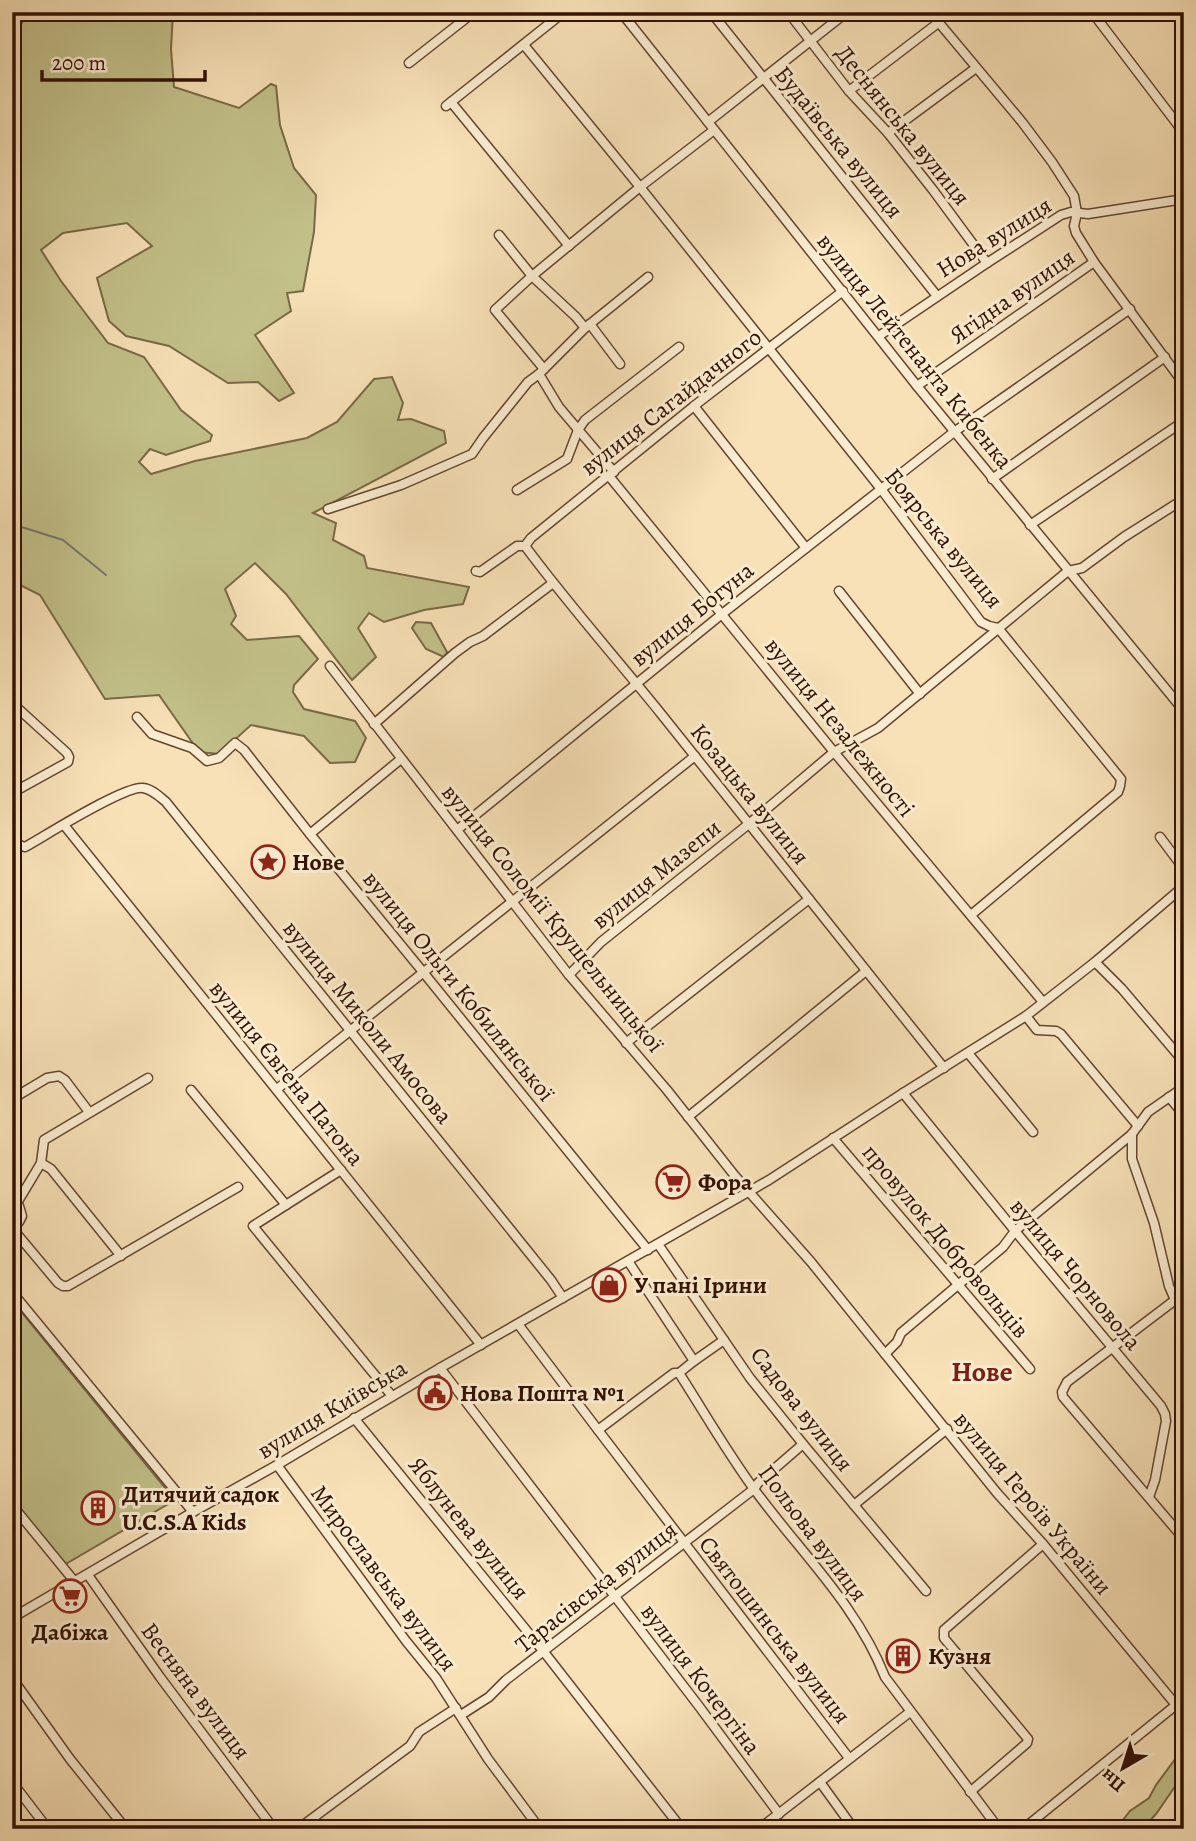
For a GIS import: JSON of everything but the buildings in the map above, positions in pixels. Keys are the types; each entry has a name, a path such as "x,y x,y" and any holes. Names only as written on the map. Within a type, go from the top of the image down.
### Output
{"street":[{"path":"458,12 464,20"},
{"path":"409,63 474,12"},
{"path":"564,12 448,104 569,246"},
{"name":"вулиця Лейтенанта Кибенка","path":"621,12 954,432 1184,711"},
{"name":"Будаївська вулиця","path":"711,12 937,296"},
{"name":"Деснянська вулиця","path":"788,12 849,91 888,133 987,263"},
{"path":"532,276 640,187 763,78 847,12"},
{"path":"930,12 1052,162 1074,195 1076,233 1094,262 1184,384"},
{"path":"1092,12 1184,134"},
{"path":"849,91 938,23"},
{"name":"Боярська вулиця","path":"524,45 881,489 981,622 998,628 1121,779 1118,792 971,915"},
{"path":"888,133 976,68"},
{"name":"Нова вулиця","path":"879,336 1061,215 1071,212 1088,214 1184,199"},
{"path":"499,235 532,276 588,326 620,364"},
{"name":"Ягідна вулиця","path":"917,386 1094,262"},
{"name":"вулиця Незалежності","path":"532,276 495,310 541,372 559,407 834,752 1044,1002"},
{"path":"328,509 401,485 472,454 528,382 588,326 648,277"},
{"name":"вулиця Сагайдачного","path":"476,571 481,572 517,546 526,546 531,538 694,406 843,292"},
{"name":"вулиця Богуна","path":"457,830 722,614 954,432 1129,309"},
{"path":"517,490 567,459 584,420 679,347"},
{"path":"992,479 1165,357"},
{"path":"694,406 806,548"},
{"path":"1030,525 1184,421"},
{"path":"1068,571 1082,568 1124,537 1184,499"},
{"name":"Козацька вулиця","path":"526,546 944,1068"},
{"name":"вулиця Мазепи","path":"569,975 601,942 834,752 878,728 1068,571"},
{"path":"373,724 455,653 483,636 553,583"},
{"path":"839,591 920,695"},
{"name":"вулиця Соломії Крушельницької","path":"330,666 569,975 749,1192"},
{"path":"12,703 69,757 68,762 12,793"},
{"name":"вулиця Ольги Кобилянської","path":"137,717 152,734 192,748 207,761 219,758 235,743 244,750 648,1250"},
{"path":"276,1089 695,756"},
{"path":"310,834 401,759"},
{"name":"вулиця Миколи Амосова","path":"64,825 131,790 142,788 155,793 166,802 563,1298"},
{"path":"12,839 16,844 25,847 64,825"},
{"name":"вулиця Євгена Патона","path":"64,825 481,1345"},
{"path":"1160,836 1184,869"},
{"path":"1044,1002 1184,886"},
{"path":"626,1043 809,899"},
{"path":"1094,962 1122,989 1184,1062"},
{"path":"688,1117 866,971"},
{"name":"вулиця Київська","path":"12,1618 440,1368 749,1192 1026,1017 1044,1002"},
{"path":"1026,1017 1037,1030 1056,1031 1061,1034 1138,1126"},
{"path":"968,1053 1033,1132"},
{"path":"12,1098 47,1078 60,1076 89,1112"},
{"path":"148,1078 44,1140 41,1163 14,1202 21,1209 22,1216 19,1223 12,1227 58,1283 63,1286 72,1284 238,1187"},
{"path":"885,1354 897,1342 901,1333 1003,1247 1015,1231 1132,1134 1143,1116 1184,1087"},
{"path":"191,1090 286,1205"},
{"name":"вулиця Чорновола","path":"903,1093 1161,1406 1166,1421 1155,1480 1149,1497"},
{"path":"1169,1097 1184,1115"},
{"path":"1132,1134 1132,1159 1154,1223 1169,1286 1179,1302 1112,1347 1067,1382 1062,1392 1063,1397 1184,1539"},
{"name":"провулок Добровольців","path":"833,1138 1030,1369"},
{"path":"41,1163 51,1169 121,1256"},
{"path":"341,1170 253,1226 392,1396"},
{"name":"вулиця Героїв України","path":"749,1192 811,1262 998,1493 1180,1707"},
{"name":"Садова вулиця","path":"659,1244 750,1378 926,1591"},
{"path":"628,1261 694,1362"},
{"path":"12,1292 193,1512"},
{"name":"Святошинська вулиця","path":"519,1324 849,1758"},
{"path":"598,1430 674,1373 679,1373 724,1340"},
{"name":"вулиця Кочергіна","path":"440,1368 779,1814"},
{"name":"Польова вулиця","path":"679,1373 754,1489 849,1610 885,1677 909,1712 999,1829"},
{"name":"Яблунева вулиця","path":"354,1418 544,1652 682,1829"},
{"path":"854,1505 947,1429"},
{"name":"Тарасівська вулиця","path":"298,1829 410,1746 419,1732 489,1697 506,1680 754,1489 803,1444"},
{"name":"Мирославська вулиця","path":"277,1465 436,1678 488,1759 540,1829"},
{"path":"12,1505 75,1582"},
{"path":"970,1792 1027,1743 1028,1739 944,1638 944,1630 1043,1544"},
{"name":"Весняна вулиця","path":"88,1575 160,1677 274,1829"},
{"path":"12,1678 70,1759 126,1829"},
{"path":"1023,1829 1180,1707"},
{"path":"759,1829 909,1712"},
{"path":"12,1782 48,1829"},
{"path":"820,1782 855,1829"}],"shaded area":[{"path":"30,12 173,12 171,49 174,87 239,108 271,84 276,86 280,125 294,168 316,195 314,232 303,291 287,293 291,311 255,335 294,393 279,401 258,382 228,383 169,346 126,336 109,321 97,278 152,246 127,223 63,233 41,250 108,343 144,357 181,410 212,435 210,441 166,455 150,449 139,462 151,474 195,461 307,438 337,422 374,379 392,377 403,403 398,420 411,419 444,431 446,443 313,513 336,523 333,540 364,556 367,568 469,587 463,604 424,610 384,622 369,613 358,628 376,657 352,680 286,594 255,563 225,589 236,616 231,624 247,640 299,636 318,659 294,685 293,692 304,709 355,721 366,738 355,762 330,763 304,736 251,725 219,754 199,752 159,695 105,699 40,595 12,581 12,36"},
{"path":"416,622 431,623 447,652 444,657 426,649 412,628"},
{"path":"15,1304 175,1500 64,1565 12,1501 12,1306"},
{"path":"1184,1747 1184,1783 1174,1788 1142,1829 1116,1829 1130,1811 1149,1798"}],"waterway":[{"path":"12,524 63,540 106,575"}],"railway":[{"path":"1165,1829 1184,1808"}],"place":[{"name":"Нове","path":"268,862"},
{"name":"Фора","path":"673,1182"},
{"name":"У пані Ірини","path":"609,1285"},
{"name":"Нова Пошта №1","path":"435,1393"},
{"name":"Дитячий садок U.C.S.A Kids","path":"98,1508"},
{"name":"Дабіжа","path":"70,1596"},
{"name":"Кузня","path":"903,1656"}],"district":[{"name":"Нове","path":"982,1371"}]}
